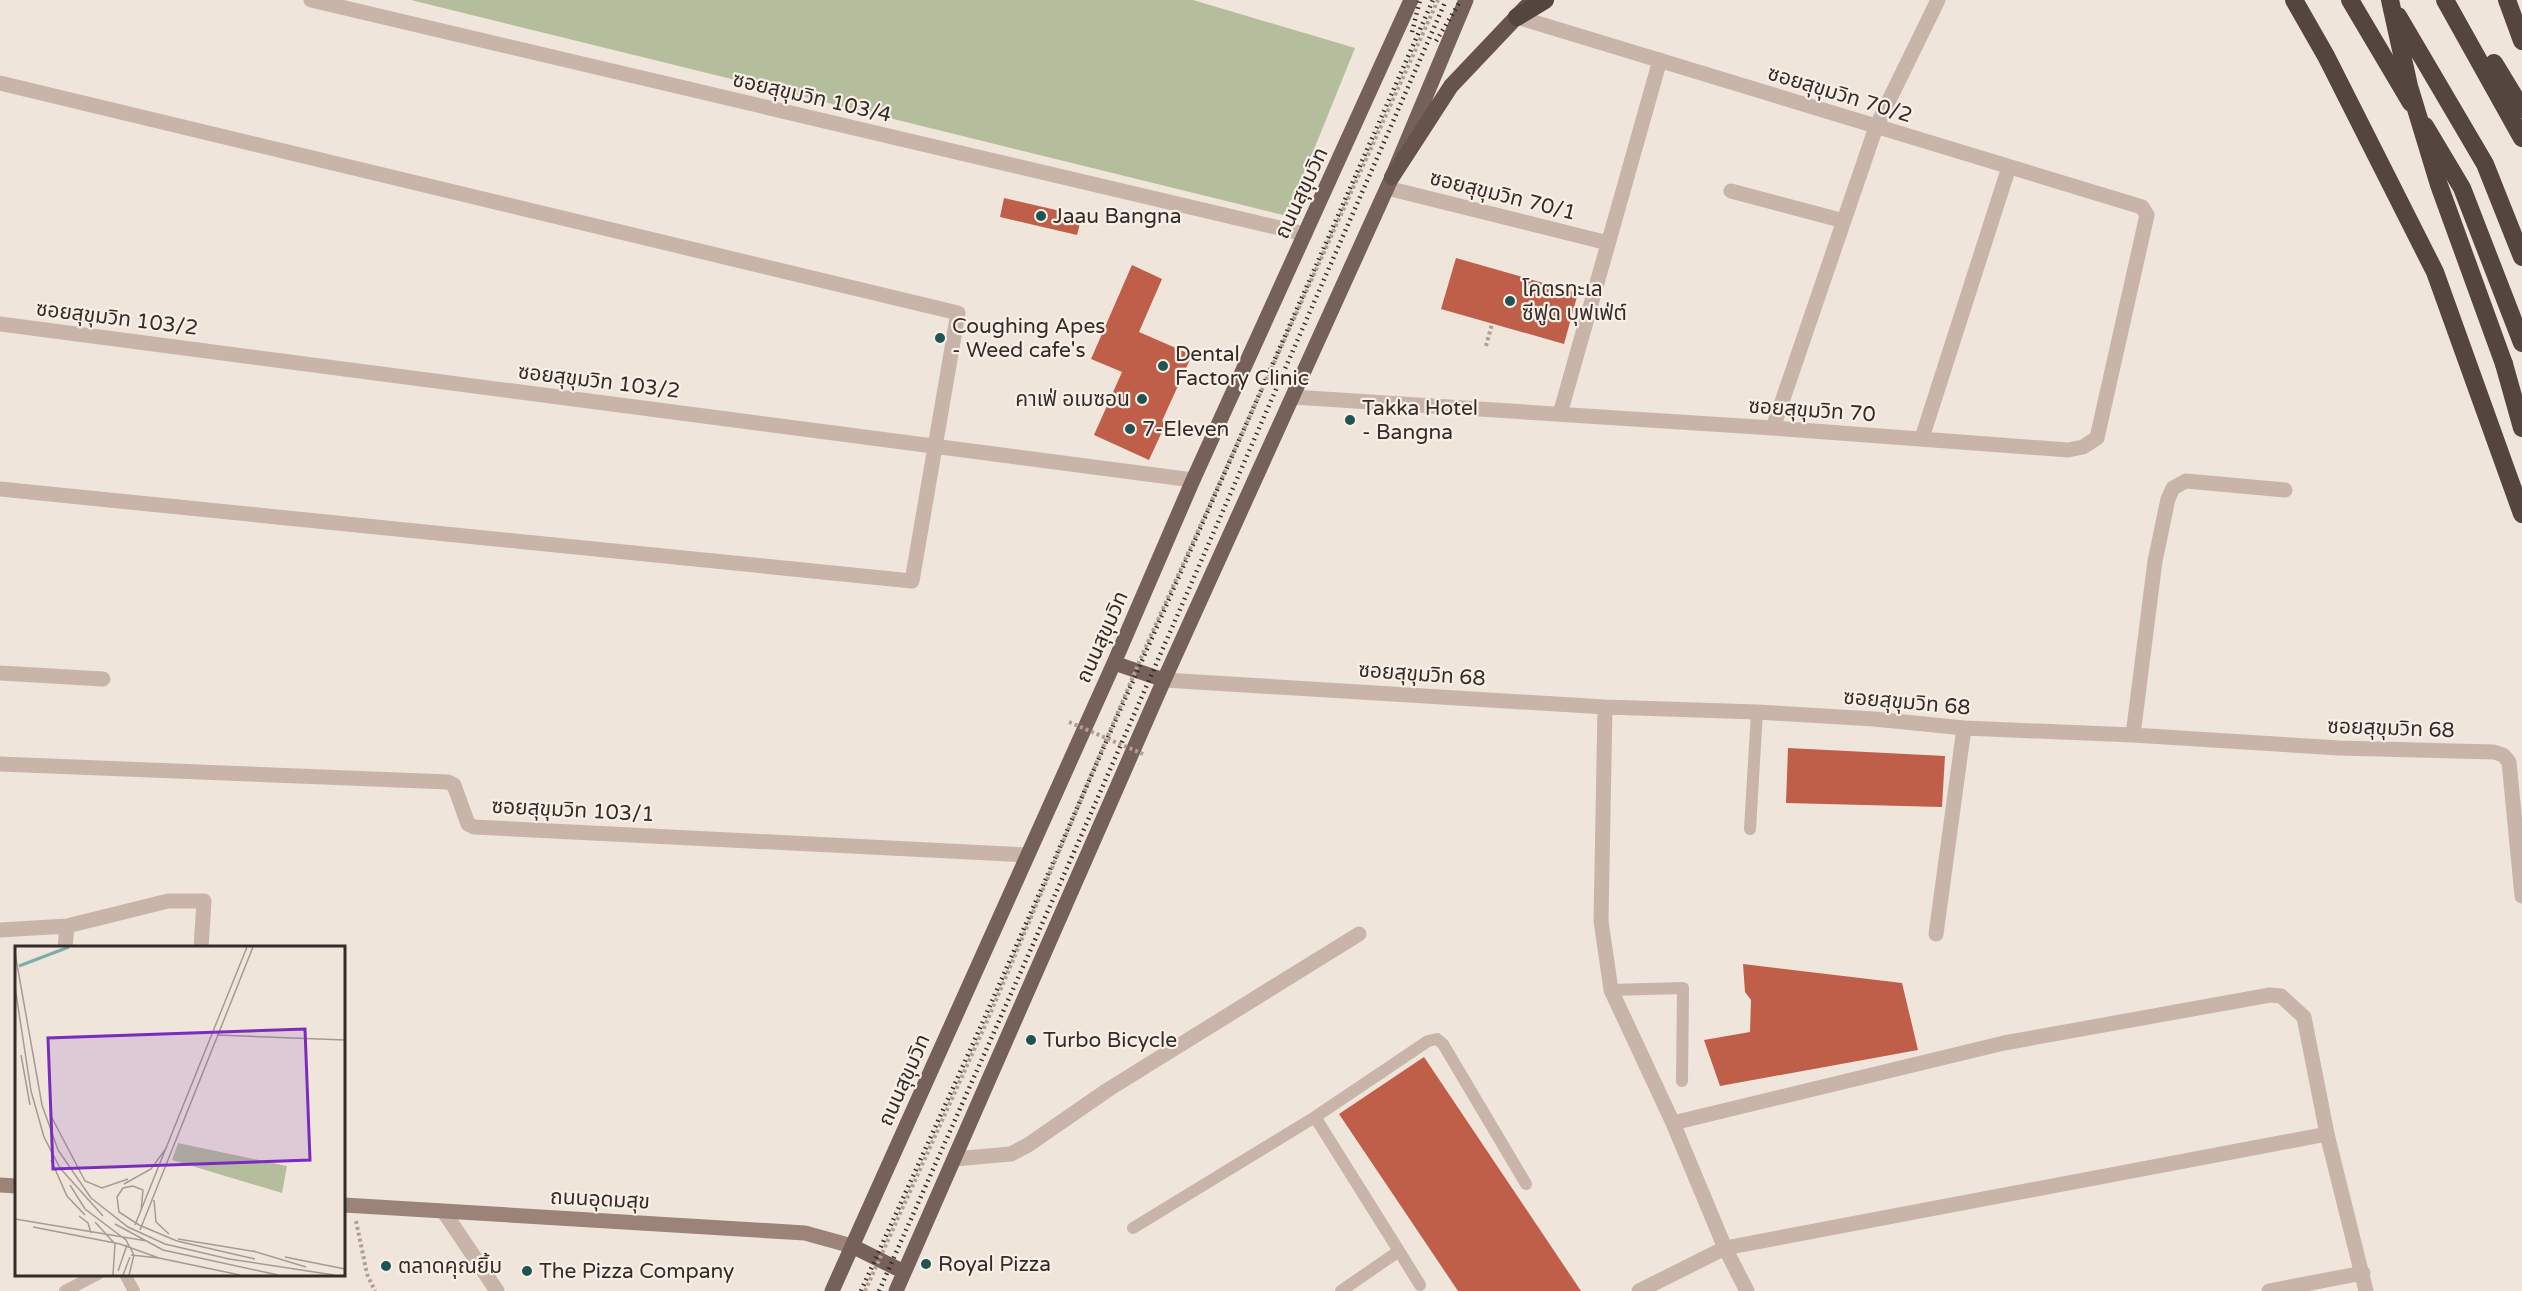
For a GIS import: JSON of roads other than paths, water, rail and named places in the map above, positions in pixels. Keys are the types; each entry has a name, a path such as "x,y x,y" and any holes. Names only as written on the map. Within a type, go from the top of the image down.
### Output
{"highway":[{"path":"1390,182 1451,86 1531,0"},
{"path":"1517,17 1545,0"},
{"path":"2294,0 2326,56 2436,272 2522,514"},
{"path":"2350,0 2462,188 2522,343"},
{"path":"2388,0 2485,164 2522,257"},
{"path":"2388,0 2409,86 2439,185 2504,364 2522,428"},
{"path":"2445,0 2522,138"},
{"path":"2456,0 2522,109"},
{"path":"2507,0 2522,41"}],"main road":[{"name":"ถนนสุขุมวิท","path":"832,1291 1114,663 1192,480 1411,0"},
{"path":"896,1291 1164,680 1376,214 1466,0"},
{"path":"1114,663 1164,680"},
{"path":"0,1185 15,1186"},
{"name":"ถนนอุดมสุข","path":"348,1205 805,1233 852,1246"},
{"path":"852,1246 904,1272"}],"street":[{"name":"ซอยสุขุมวิท 103/4","path":"311,0 1305,234"},
{"path":"1773,428 1876,127 1938,0"},
{"name":"ซอยสุขุมวิท 70/2","path":"1517,17 2142,207 2146,215"},
{"path":"1560,414 1660,60"},
{"path":"0,83 957,313 912,581 0,489"},
{"path":"1922,438 2009,167"},
{"name":"ซอยสุขุมวิท 70/1","path":"1390,182 1608,243"},
{"path":"1731,191 1844,221"},
{"name":"ซอยสุขุมวิท 70","path":"1293,397 1922,438 2068,450 2083,447 2097,438 2146,215"},
{"name":"ซอยสุขุมวิท 103/2","path":"0,324 1192,480"},
{"path":"2133,735 2156,561 2168,499 2173,488 2186,481 2285,490"},
{"path":"0,673 103,679"},
{"name":"ซอยสุขุมวิท 68","path":"1164,680 1605,707 1874,719 1964,728 2133,735 2339,748 2494,752 2503,755 2509,762 2522,896"},
{"path":"1605,707 1601,921 1611,990 1673,1123 1725,1248 1747,1291"},
{"path":"1936,934 1964,728"},
{"name":"ซอยสุขุมวิท 103/1","path":"0,764 448,782 454,785 468,824 474,826 1028,855"},
{"path":"0,930 67,926 168,901 204,901 201,946"},
{"path":"65,946 67,926"},
{"path":"954,1159 1011,1154 1028,1145 1109,1089 1359,934"},
{"path":"1673,1123 2004,1042 2270,994 2281,996 2304,1017 2327,1134 2366,1291"},
{"path":"1639,1291 1725,1248 2327,1134"},
{"path":"444,1212 497,1291"},
{"path":"2269,1291 2363,1273"}],"lane":[{"path":"1750,829 1757,712"},
{"path":"1611,990 1683,988 1682,1081"},
{"path":"1133,1228 1315,1117 1428,1041 1437,1039 1443,1044 1526,1184"},
{"path":"1315,1117 1420,1285"},
{"path":"1341,1291 1399,1251"},
{"path":"65,1291 96,1276"},
{"path":"126,1276 134,1291"}],"railway":[{"path":"1412,32 1420,0"},
{"path":"861,1291 981,1026 1433,0"},
{"path":"879,1291 1078,843 1446,0"},
{"path":"1436,41 1461,0"}],"place":[{"name":"Jaau Bangna","path":"1041,216"},
{"name":"โคตรทะเล ซีฟูด บุฟเฟ่ต์","path":"1510,301"},
{"name":"Coughing Apes - Weed cafe's","path":"940,338"},
{"name":"Dental Factory Clinic","path":"1163,366"},
{"name":"คาเฟ่ อเมซอน","path":"1142,399"},
{"name":"Takka Hotel - Bangna","path":"1350,420"},
{"name":"7-Eleven","path":"1130,429"},
{"name":"Turbo Bicycle","path":"1031,1040"},
{"name":"Royal Pizza","path":"926,1264"},
{"name":"ตลาดคุณยิ้ม","path":"386,1266"},
{"name":"The Pizza Company","path":"527,1271"}]}
